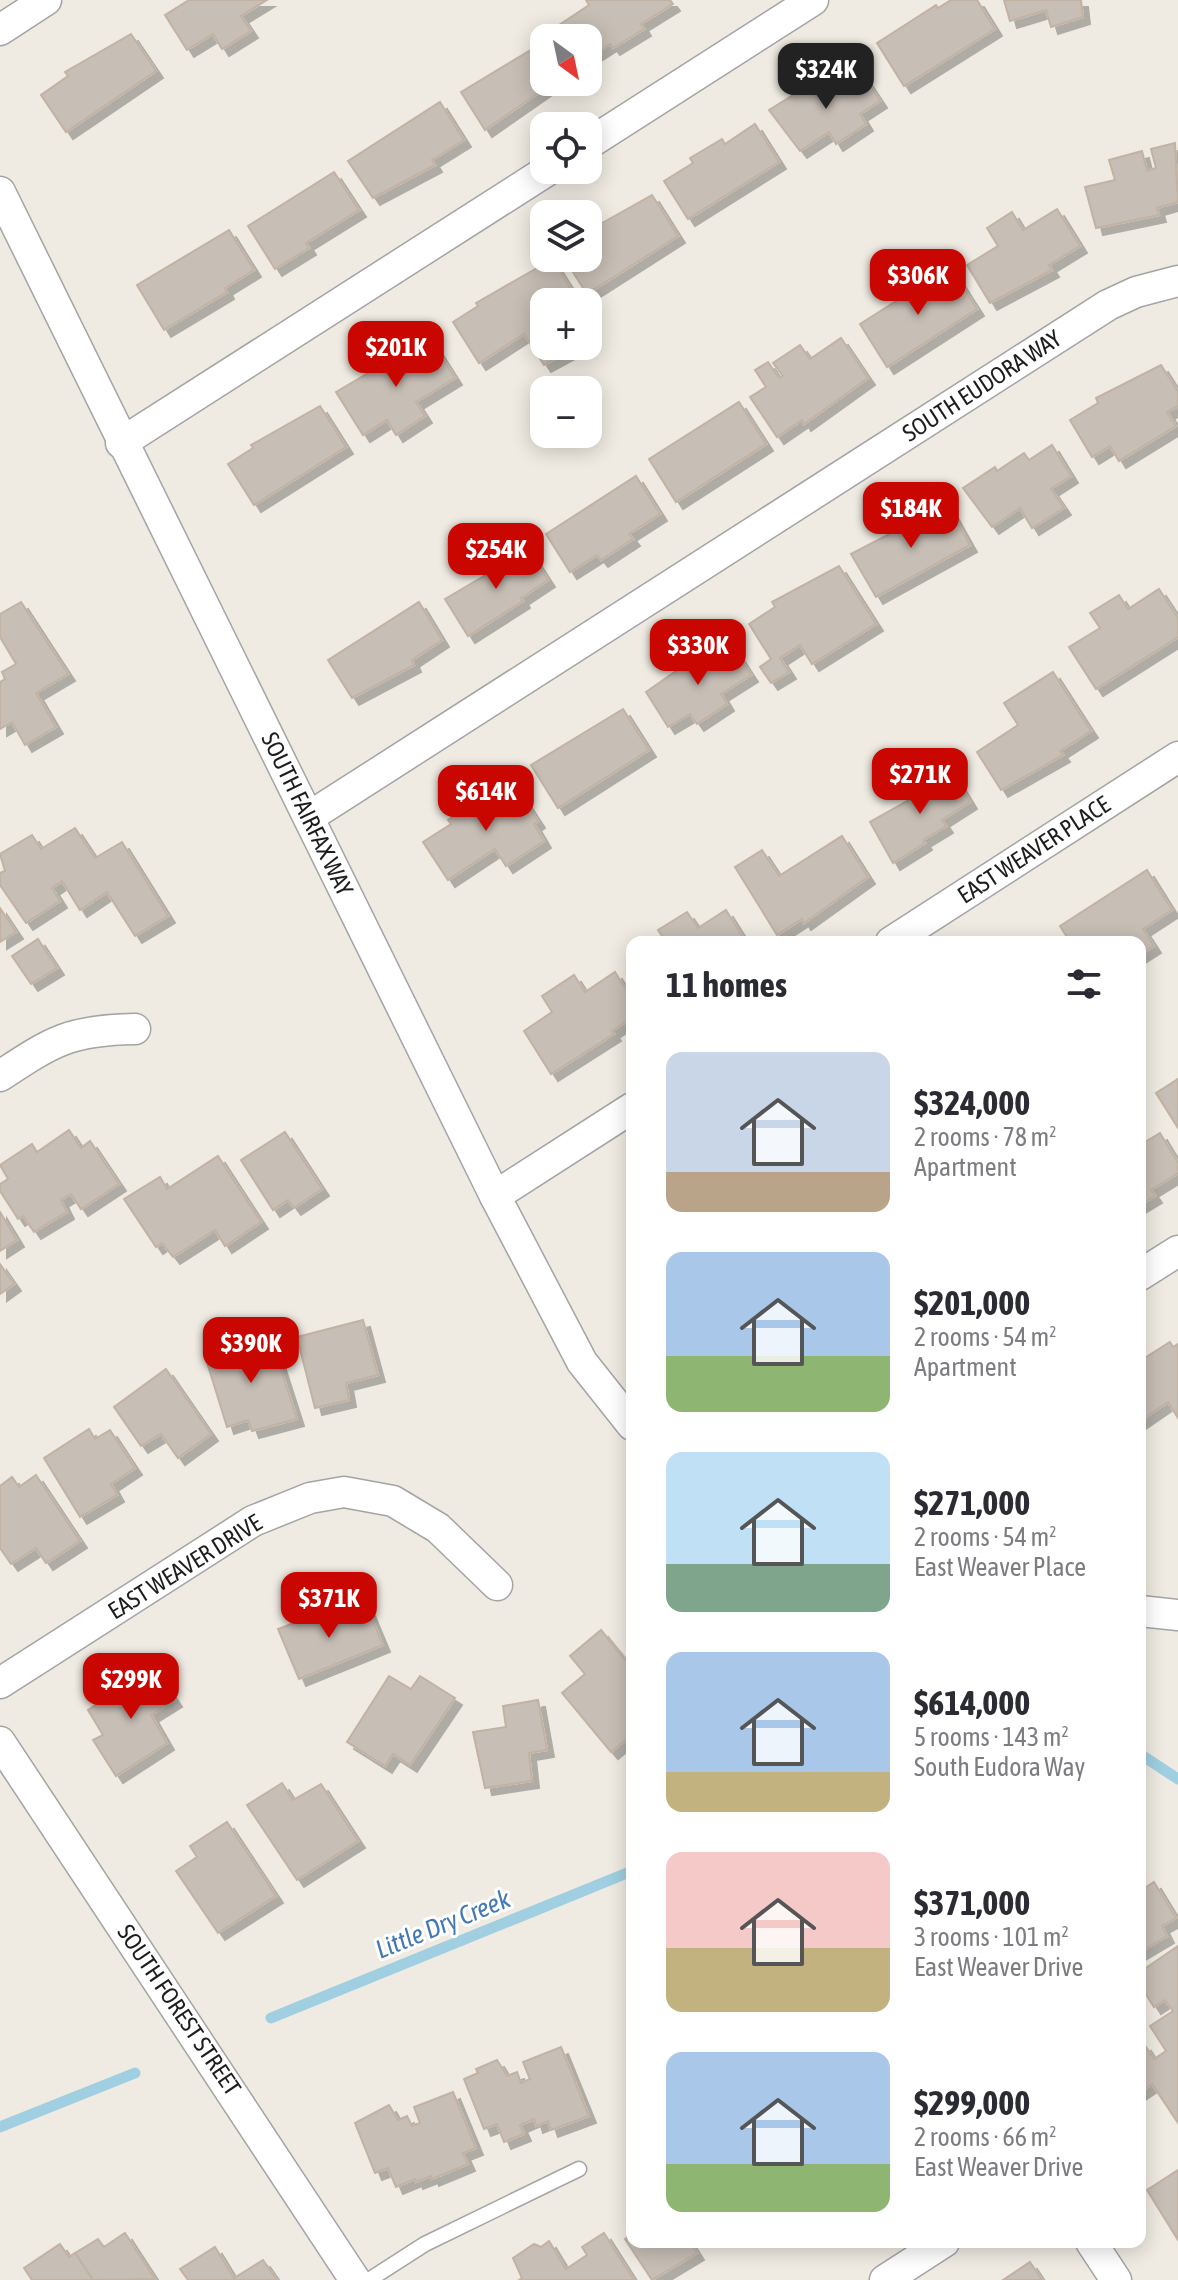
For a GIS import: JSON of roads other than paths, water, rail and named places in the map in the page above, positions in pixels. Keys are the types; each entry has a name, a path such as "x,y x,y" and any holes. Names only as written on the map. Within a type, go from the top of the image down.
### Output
{"street":[{"path":"0,30 46,0"},
{"path":"602,135 813,0"},
{"path":"121,443 530,182"},
{"name":"SOUTH FAIRFAX WAY","path":"0,192 121,443 495,1196 582,1362 626,1417"},
{"name":"SOUTH EUDORA WAY","path":"309,817 1108,305 1136,292 1178,281"},
{"name":"EAST WEAVER PLACE","path":"900,936 1178,757"},
{"path":"0,1076 45,1047 87,1030 135,1029"},
{"path":"495,1196 626,1112"},
{"path":"1146,1271 1178,1251"},
{"name":"EAST WEAVER DRIVE","path":"0,1683 253,1521 310,1498 344,1492 393,1501 438,1528 497,1585"},
{"path":"1146,1612 1178,1615"},
{"name":"SOUTH FOREST STREET","path":"0,1742 355,2280"},
{"path":"885,2280 935,2248"},
{"path":"1095,2248 1116,2280"}],"lane":[{"path":"369,2280 425,2244 579,2169"}],"waterway":[{"name":"Little Dry Creek","path":"1146,1758 1178,1779"},
{"name":"Little Dry Creek","path":"271,2018 626,1873"},
{"name":"Little Dry Creek","path":"0,2127 135,2073"}]}
